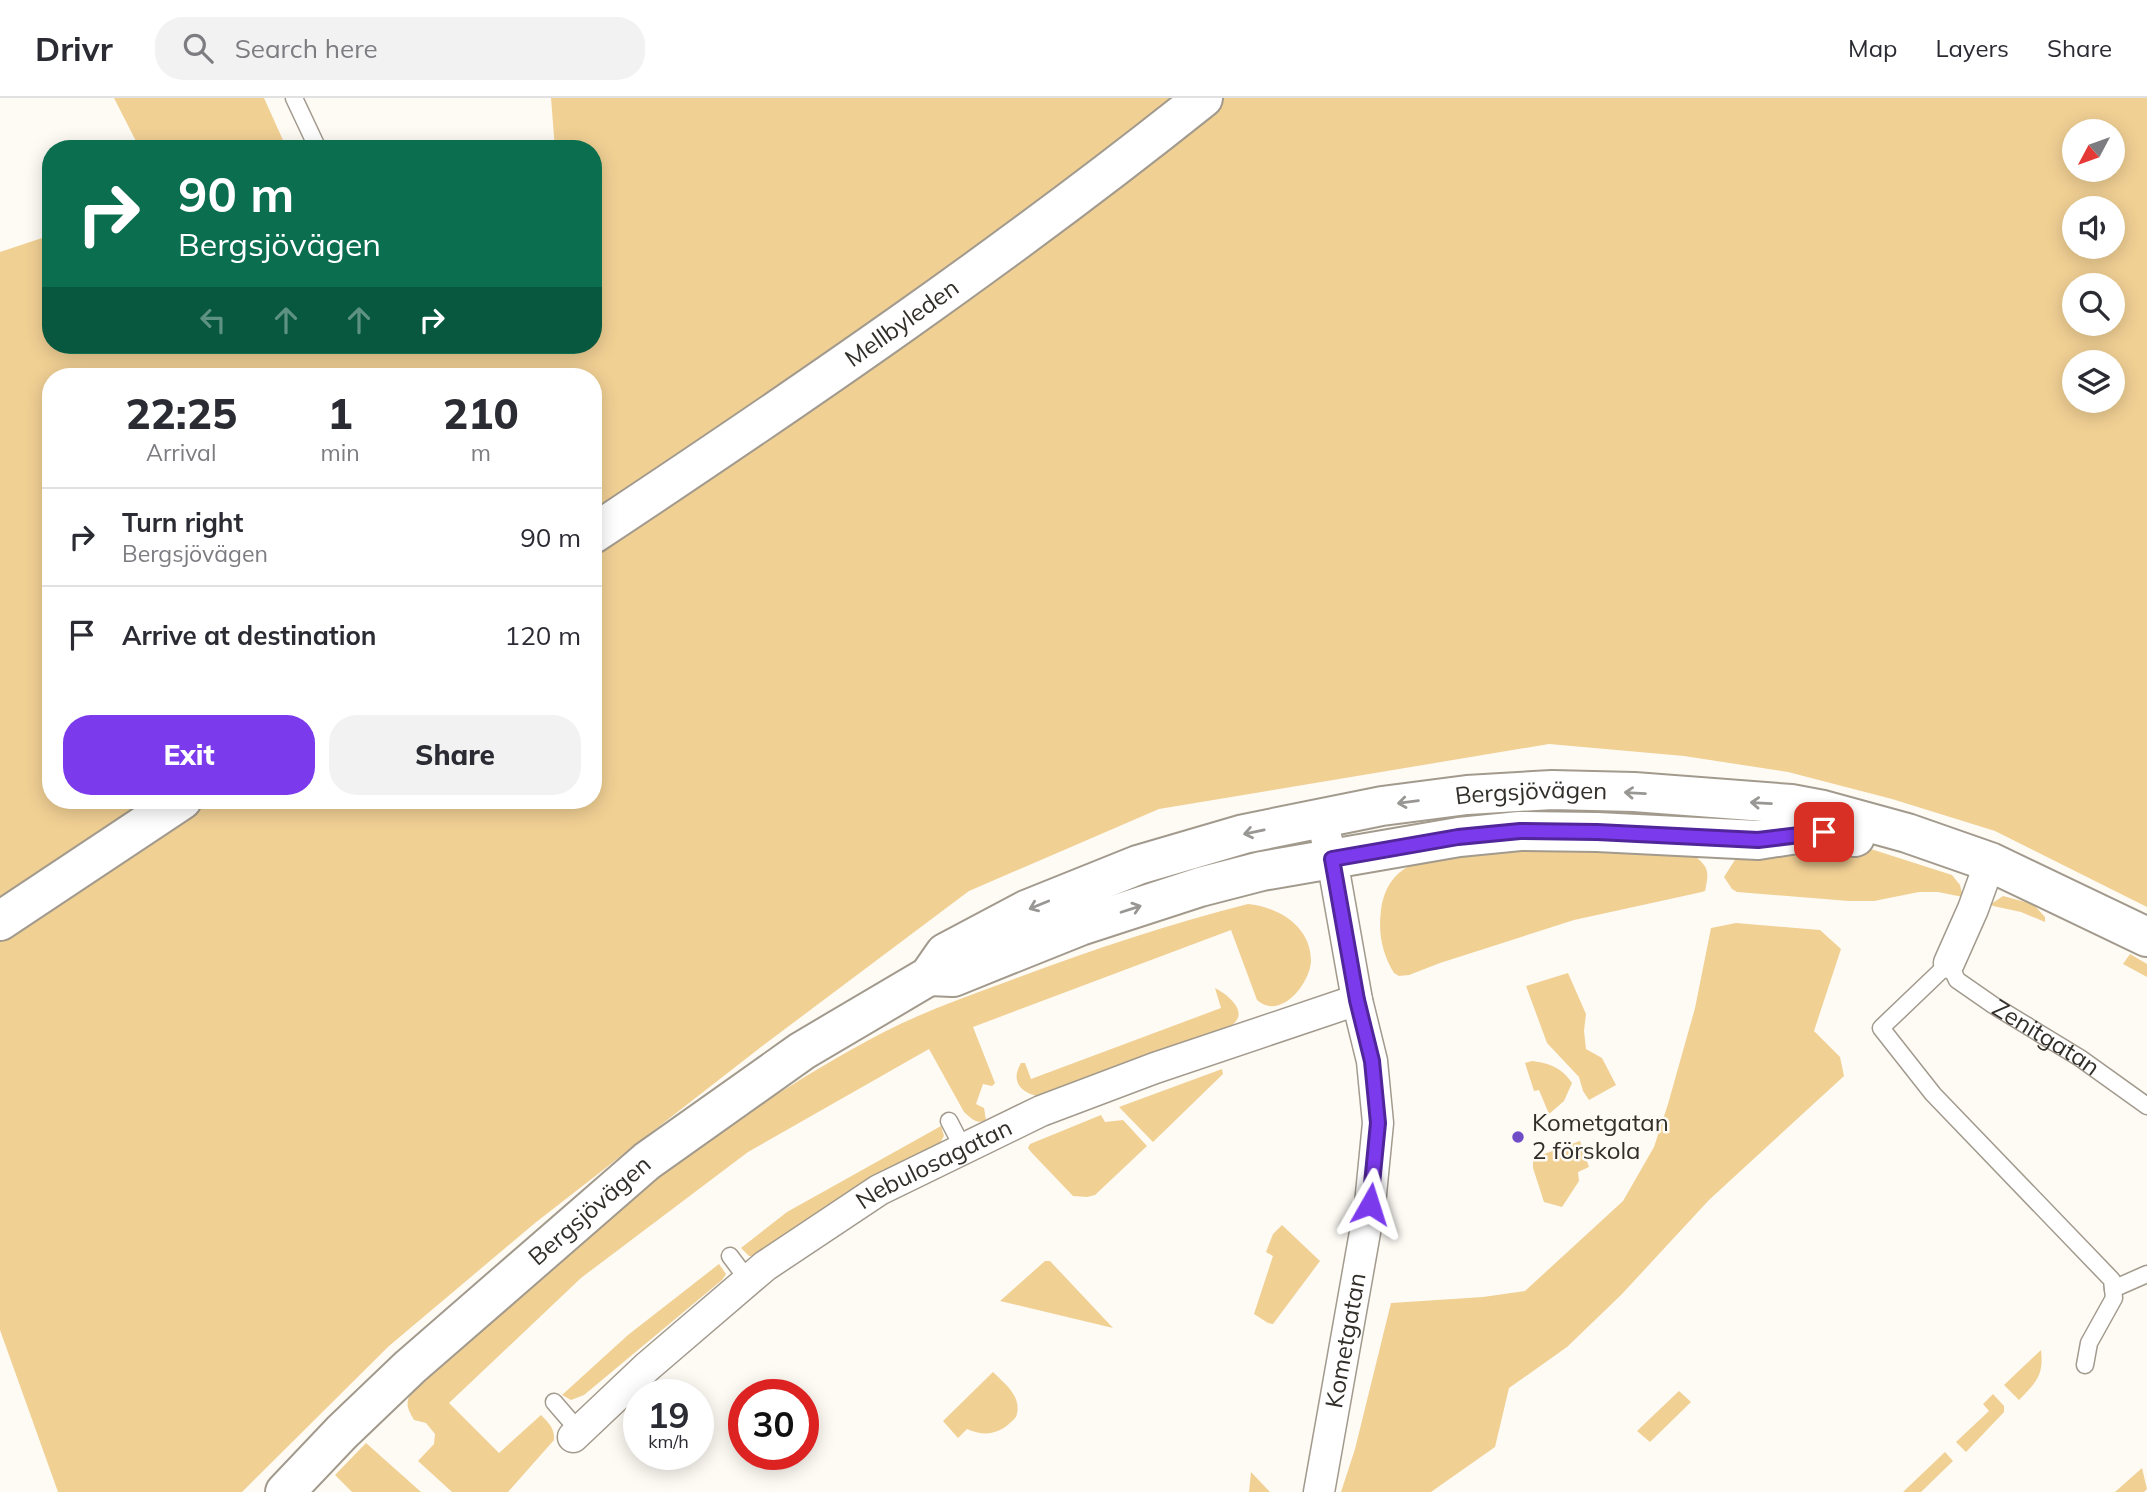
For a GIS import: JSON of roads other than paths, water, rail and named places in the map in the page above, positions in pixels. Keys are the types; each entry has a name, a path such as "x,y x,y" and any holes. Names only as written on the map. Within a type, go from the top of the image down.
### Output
{"street":[{"name":"Mellbyleden","path":"602,528 787,405 883,337 991,259 1203,98"},
{"name":"Bergsjövägen","path":"285,1492 342,1432 410,1367 646,1161 802,1051 929,976 945,953 1038,905 1138,865 1244,834 1382,806 1466,795 1552,790 1634,792 1791,804 1907,833 1987,870 2147,937"},
{"path":"0,921 168,809"},
{"name":"Kometgatan","path":"1318,1492 1370,1204 1378,1123 1372,1061 1357,1000 1332,859 1321,818"},
{"name":"Bergsjövägen","path":"929,976 953,977 1080,926 1200,887 1262,871 1458,837 1520,831 1758,840 1810,832 1839,832 1987,870 2147,956"},
{"path":"1949,963 1958,947 1987,870"},
{"name":"Nebulosagatan","path":"576,1434 647,1367 748,1280 817,1230 879,1191 1041,1111 1155,1068 1357,1000"}],"lane":[{"path":"294,98 314,140"},
{"path":"1949,963 1881,1028 1933,1094 2112,1280 2114,1298 2089,1343 2085,1365"},
{"name":"Zenitgatan","path":"1949,963 1957,979 1966,986 2080,1058 2147,1106"},
{"path":"949,1121 963,1148"},
{"path":"730,1256 748,1280"},
{"path":"2113,1289 2147,1275"},
{"path":"554,1402 576,1434"}],"place":[{"name":"Kometgatan 2 förskola","path":"1518,1137"}]}
